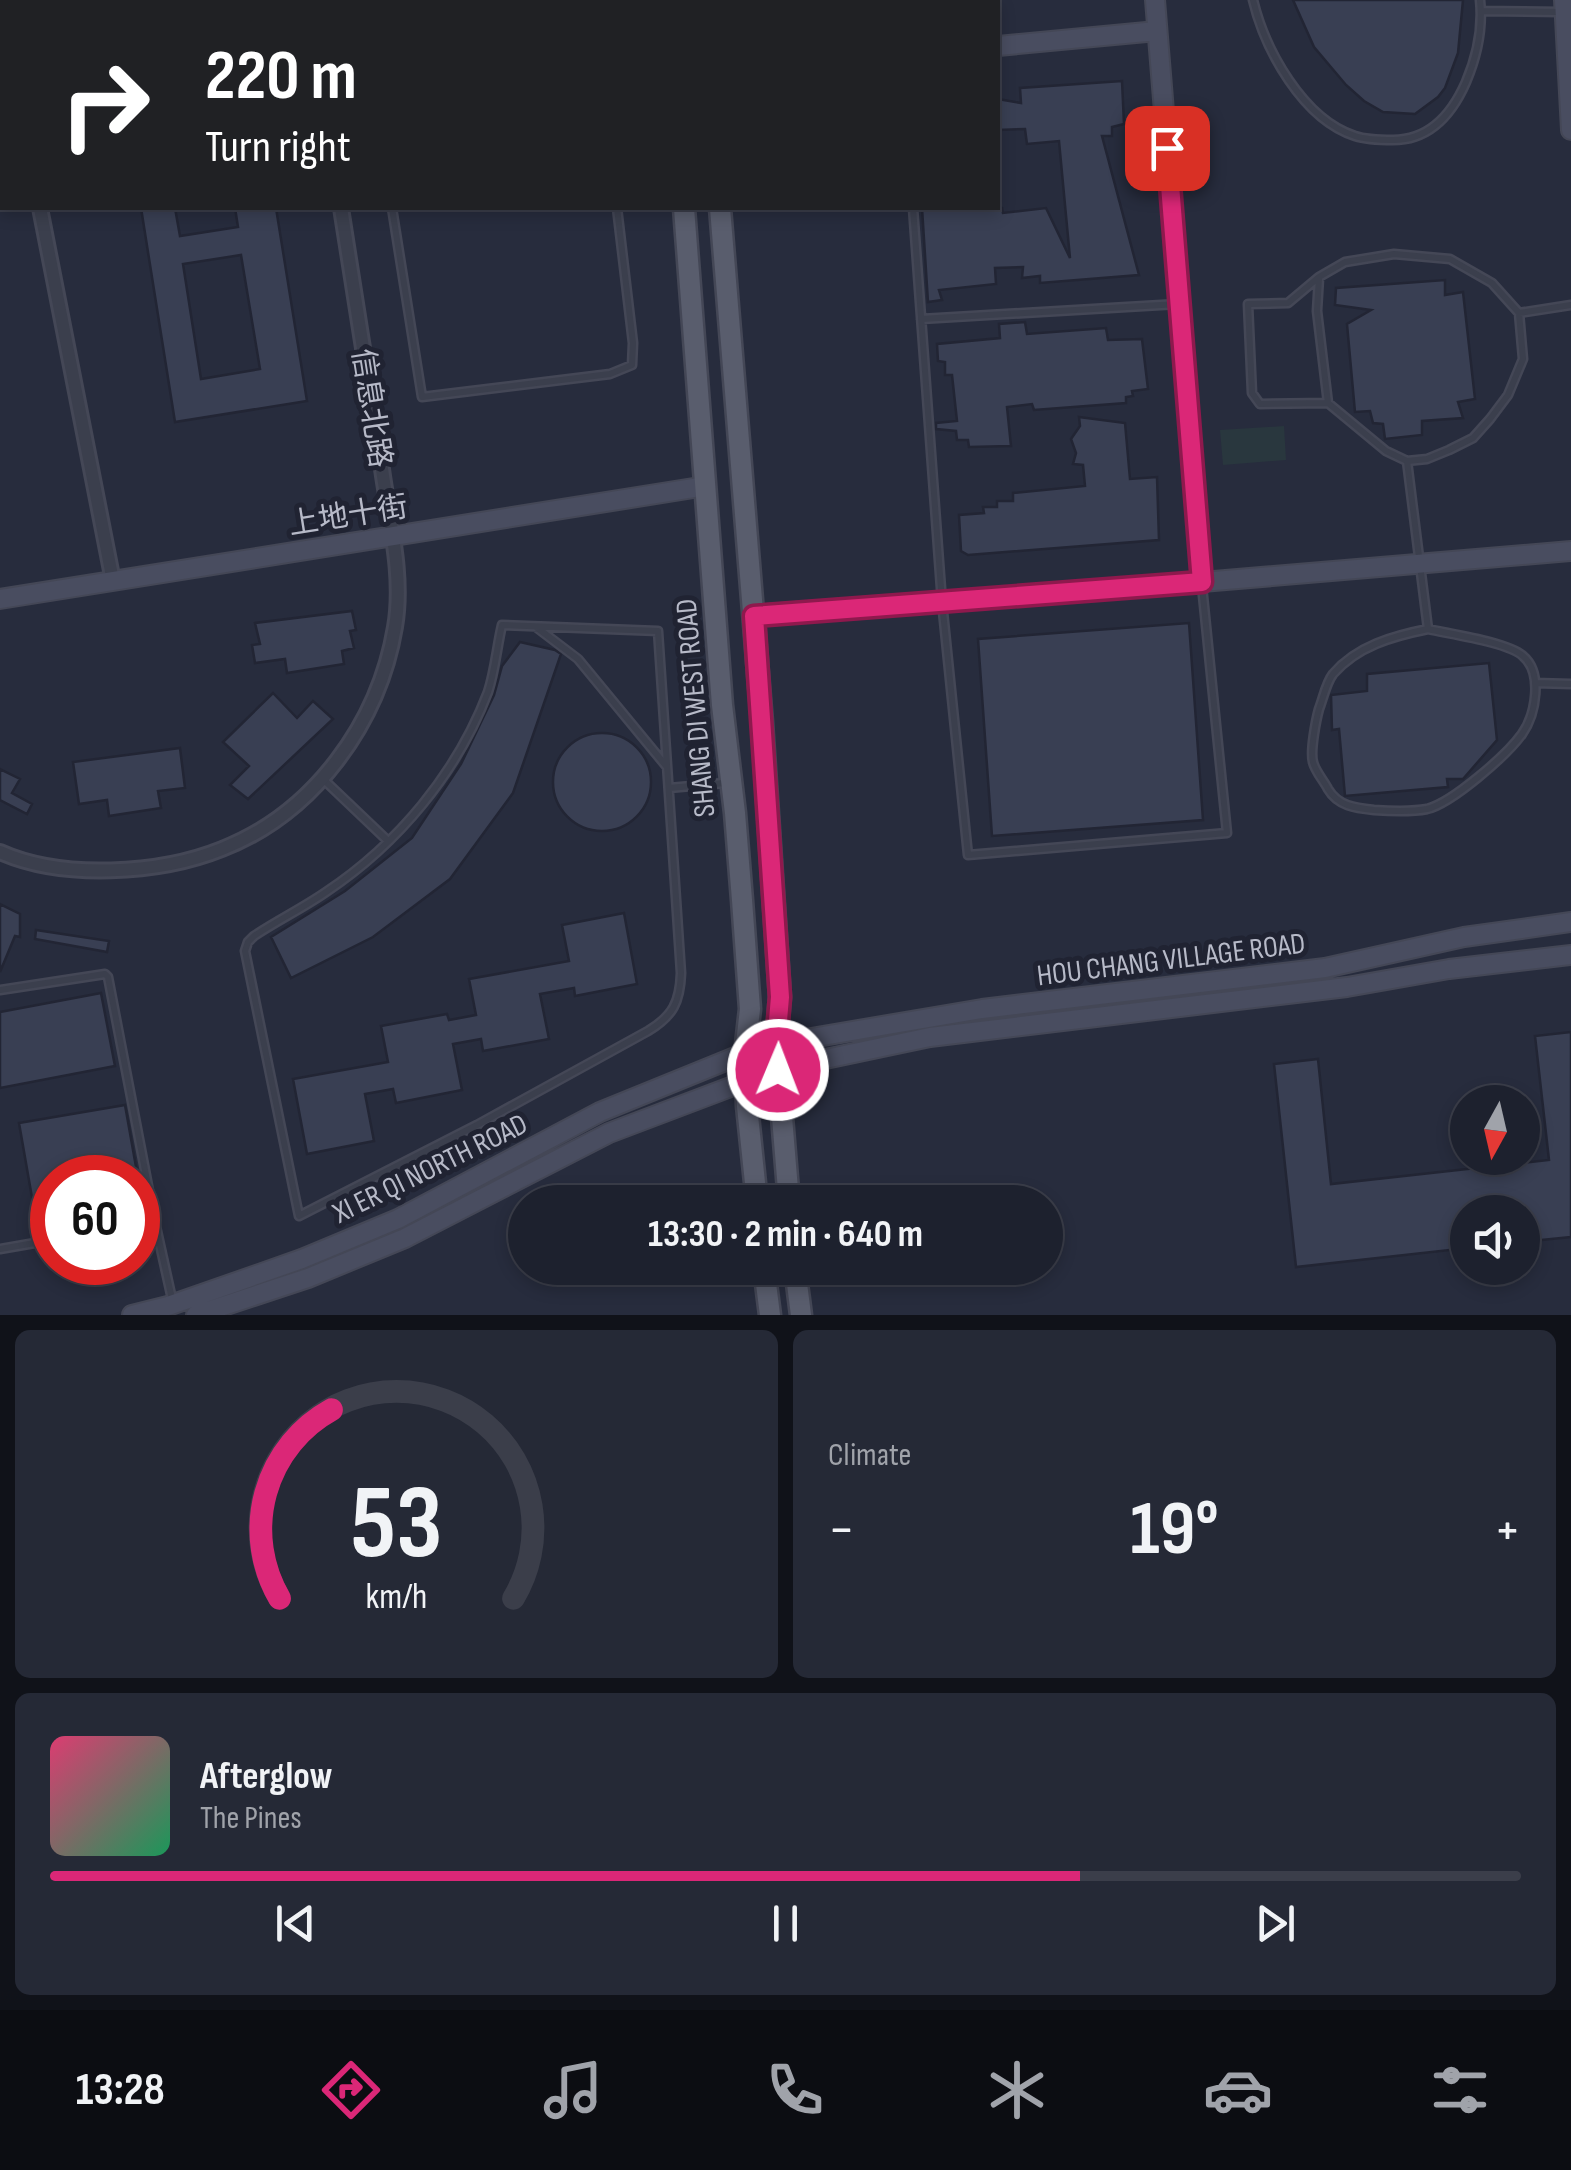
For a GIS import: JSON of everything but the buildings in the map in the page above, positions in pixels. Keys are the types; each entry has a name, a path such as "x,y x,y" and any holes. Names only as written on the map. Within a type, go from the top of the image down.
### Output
{"main road":[{"path":"1155,0 1202,582"},
{"path":"1566,7 1571,130"},
{"path":"1000,46 1157,32"},
{"name":"SHANG DI WEST ROAD","path":"684,210 750,1009 747,1106 755,1185"},
{"path":"720,210 754,616 780,997 776,1044 787,1185"},
{"name":"上地十街","path":"0,599 706,486"},
{"path":"754,616 1571,551"},
{"name":"HOU CHANG VILLAGE ROAD","path":"746,1053 776,1044 982,1009 1325,968 1464,936 1571,922"},
{"name":"HOU CHANG VILLAGE ROAD","path":"747,1079 930,1037 1347,987 1449,969 1571,955"},
{"name":"XI ER QI NORTH ROAD","path":"132,1315 302,1259 398,1219 600,1112 746,1053"},
{"name":"XI ER QI NORTH ROAD","path":"196,1315 308,1278 405,1238 609,1133 747,1079"},
{"path":"766,1285 770,1315"},
{"path":"797,1285 801,1315"}],"street":[{"path":"40,210 114,581"},
{"name":"信息北路","path":"0,852 56,867 130,870 206,856 245,840 301,802 345,750 364,718 395,628 398,595 341,210"}],"lane":[{"path":"1253,0 1267,45 1289,80 1312,106 1354,135 1385,140 1430,131 1454,105 1471,70 1480,35 1480,0"},
{"path":"1481,11 1566,7"},
{"path":"392,210 422,398 610,374 632,365 633,343 616,210"},
{"path":"913,210 942,602 968,856 1226,833 1202,582"},
{"path":"1394,254 1450,259 1492,283 1519,313 1523,359 1508,396 1473,438 1427,459 1407,460 1386,450 1328,403 1260,404 1252,393 1248,304 1288,303 1344,262 1394,254"},
{"path":"1319,277 1317,311 1328,403"},
{"path":"921,318 1179,304"},
{"path":"1519,313 1571,306"},
{"path":"1407,460 1428,630"},
{"path":"502,624 535,626 658,631 680,992 663,1022 299,1216 245,951 248,942 325,893 388,841 436,787 466,740 489,689 502,624"},
{"path":"535,626 578,659 667,768"},
{"path":"1428,630 1524,656 1535,682 1534,706 1523,733 1461,792 1428,809 1352,808 1334,798 1313,762 1316,719 1331,676 1355,654 1380,642 1428,630"},
{"path":"1535,682 1571,684"},
{"path":"322,778 388,841"},
{"path":"668,788 732,782"},
{"path":"0,990 105,974 108,977 142,1155"},
{"path":"0,1249 30,1244"},
{"path":"160,1245 173,1304"}],"shaded area":[{"path":"1284,426 1286,460 1223,465 1220,430"}],"route":[{"path":"778,1070 780,997 754,616 1202,582 1167,148"}]}
